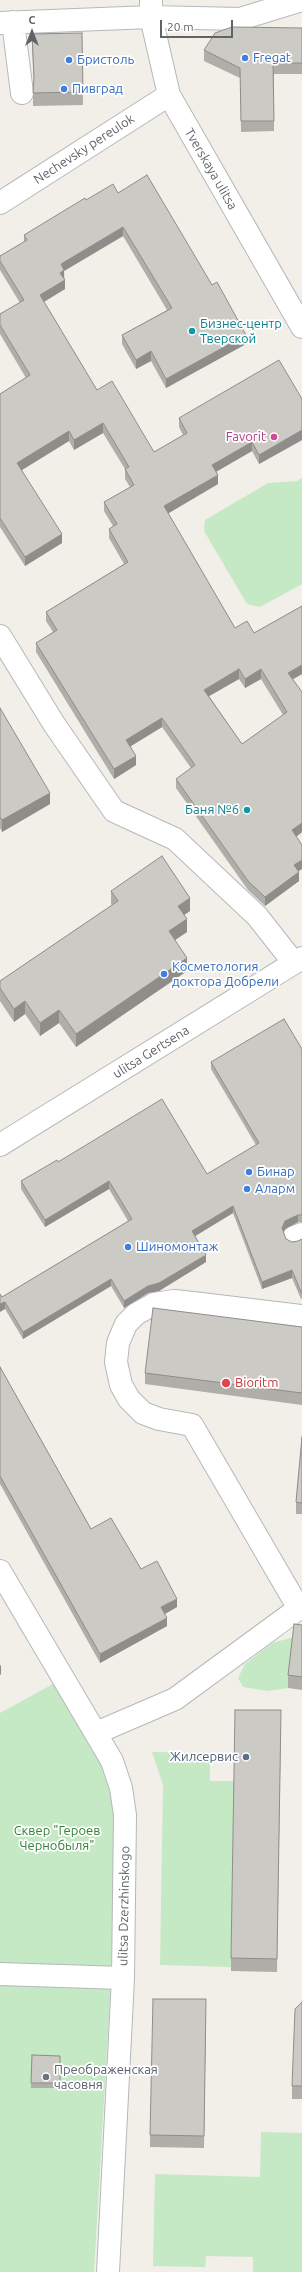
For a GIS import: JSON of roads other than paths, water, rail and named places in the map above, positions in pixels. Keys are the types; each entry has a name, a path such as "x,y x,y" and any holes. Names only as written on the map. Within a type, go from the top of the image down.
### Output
{"street":[{"path":"22,93 6,22 151,8 240,19 302,0"},
{"name":"Tverskaya ulitsa","path":"151,8 169,95 302,327"},
{"name":"Nechevsky pereulok","path":"0,203 169,95"},
{"path":"0,636 54,724 114,811 175,839 257,916 298,960"},
{"name":"ulitsa Gertsena","path":"0,1145 298,960"},
{"path":"96,1733 175,1699 300,1607 192,1425 159,1419 143,1413 129,1399 121,1385 116,1362 118,1343 126,1324 136,1314 154,1304 174,1301 193,1302 302,1316"},
{"name":"ulitsa Dzerzhinskogo","path":"0,1571 112,1761 121,1788 125,1815 123,1978 108,2272"},
{"path":"0,1974 123,1978"}],"place":[{"name":"Fregat","path":"245,58"},
{"name":"Бристоль","path":"69,60"},
{"name":"Пивград","path":"64,89"},
{"name":"Бизнес-центр Тверской","path":"192,331"},
{"name":"Favorit","path":"274,437"},
{"name":"Баня №6","path":"247,810"},
{"name":"Косметология доктора Добрели","path":"164,974"},
{"name":"Бинар","path":"249,1172"},
{"name":"Аларм","path":"247,1189"},
{"name":"Шиномонтаж","path":"128,1247"},
{"name":"Bioritm","path":"226,1383"},
{"name":"Жилсервис","path":"246,1757"},
{"name":"Преображенская часовня","path":"46,2077"}],"park label":[{"name":"Сквер \"Героев Чернобыля\"","path":"57,1838"}]}
